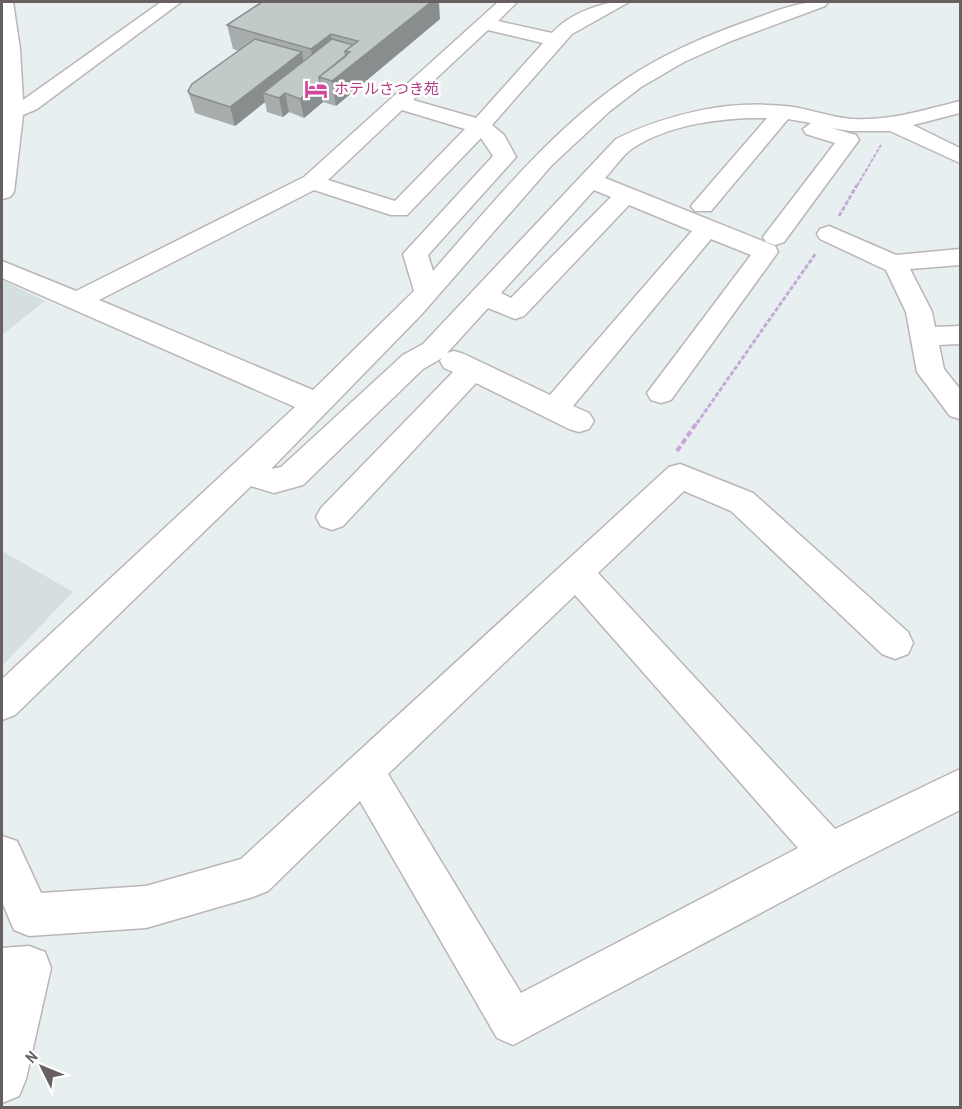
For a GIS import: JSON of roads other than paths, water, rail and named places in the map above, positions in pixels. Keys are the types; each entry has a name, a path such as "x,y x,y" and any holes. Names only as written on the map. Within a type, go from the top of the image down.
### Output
{"street":[{"path":"2,192 12,112 4,2"},
{"path":"12,112 30,105 172,2"},
{"path":"77,301 312,182 508,2"},
{"path":"312,182 399,210 480,126 565,30 620,2"},
{"path":"2,703 317,404 427,293 561,146 600,108 635,82 684,55 819,2"},
{"path":"485,24 555,40"},
{"path":"399,103 480,126 496,140 505,157 416,254 427,293"},
{"path":"248,471 268,482 278,482 292,476 412,362 433,351 624,144 673,124 728,111 851,125 893,124 960,107"},
{"path":"433,351 567,415 777,115"},
{"path":"775,237 848,140 777,115"},
{"path":"893,124 960,156"},
{"path":"591,181 626,195 705,217 766,252 661,393"},
{"path":"484,296 515,310 626,195"},
{"path":"829,234 896,265 920,312 931,372 960,408"},
{"path":"896,265 905,261 960,257"},
{"path":"2,269 317,404"},
{"path":"923,337 960,334"},
{"path":"332,517 472,370"},
{"path":"2,856 29,915 146,907 253,876 680,476 742,502 896,643"},
{"path":"577,573 830,853"},
{"path":"364,770 513,1022 830,853 960,789"},
{"path":"2,970 28,968 2,1079"}],"place":[{"name":"ホテルさつき苑","path":"316,89"}]}
